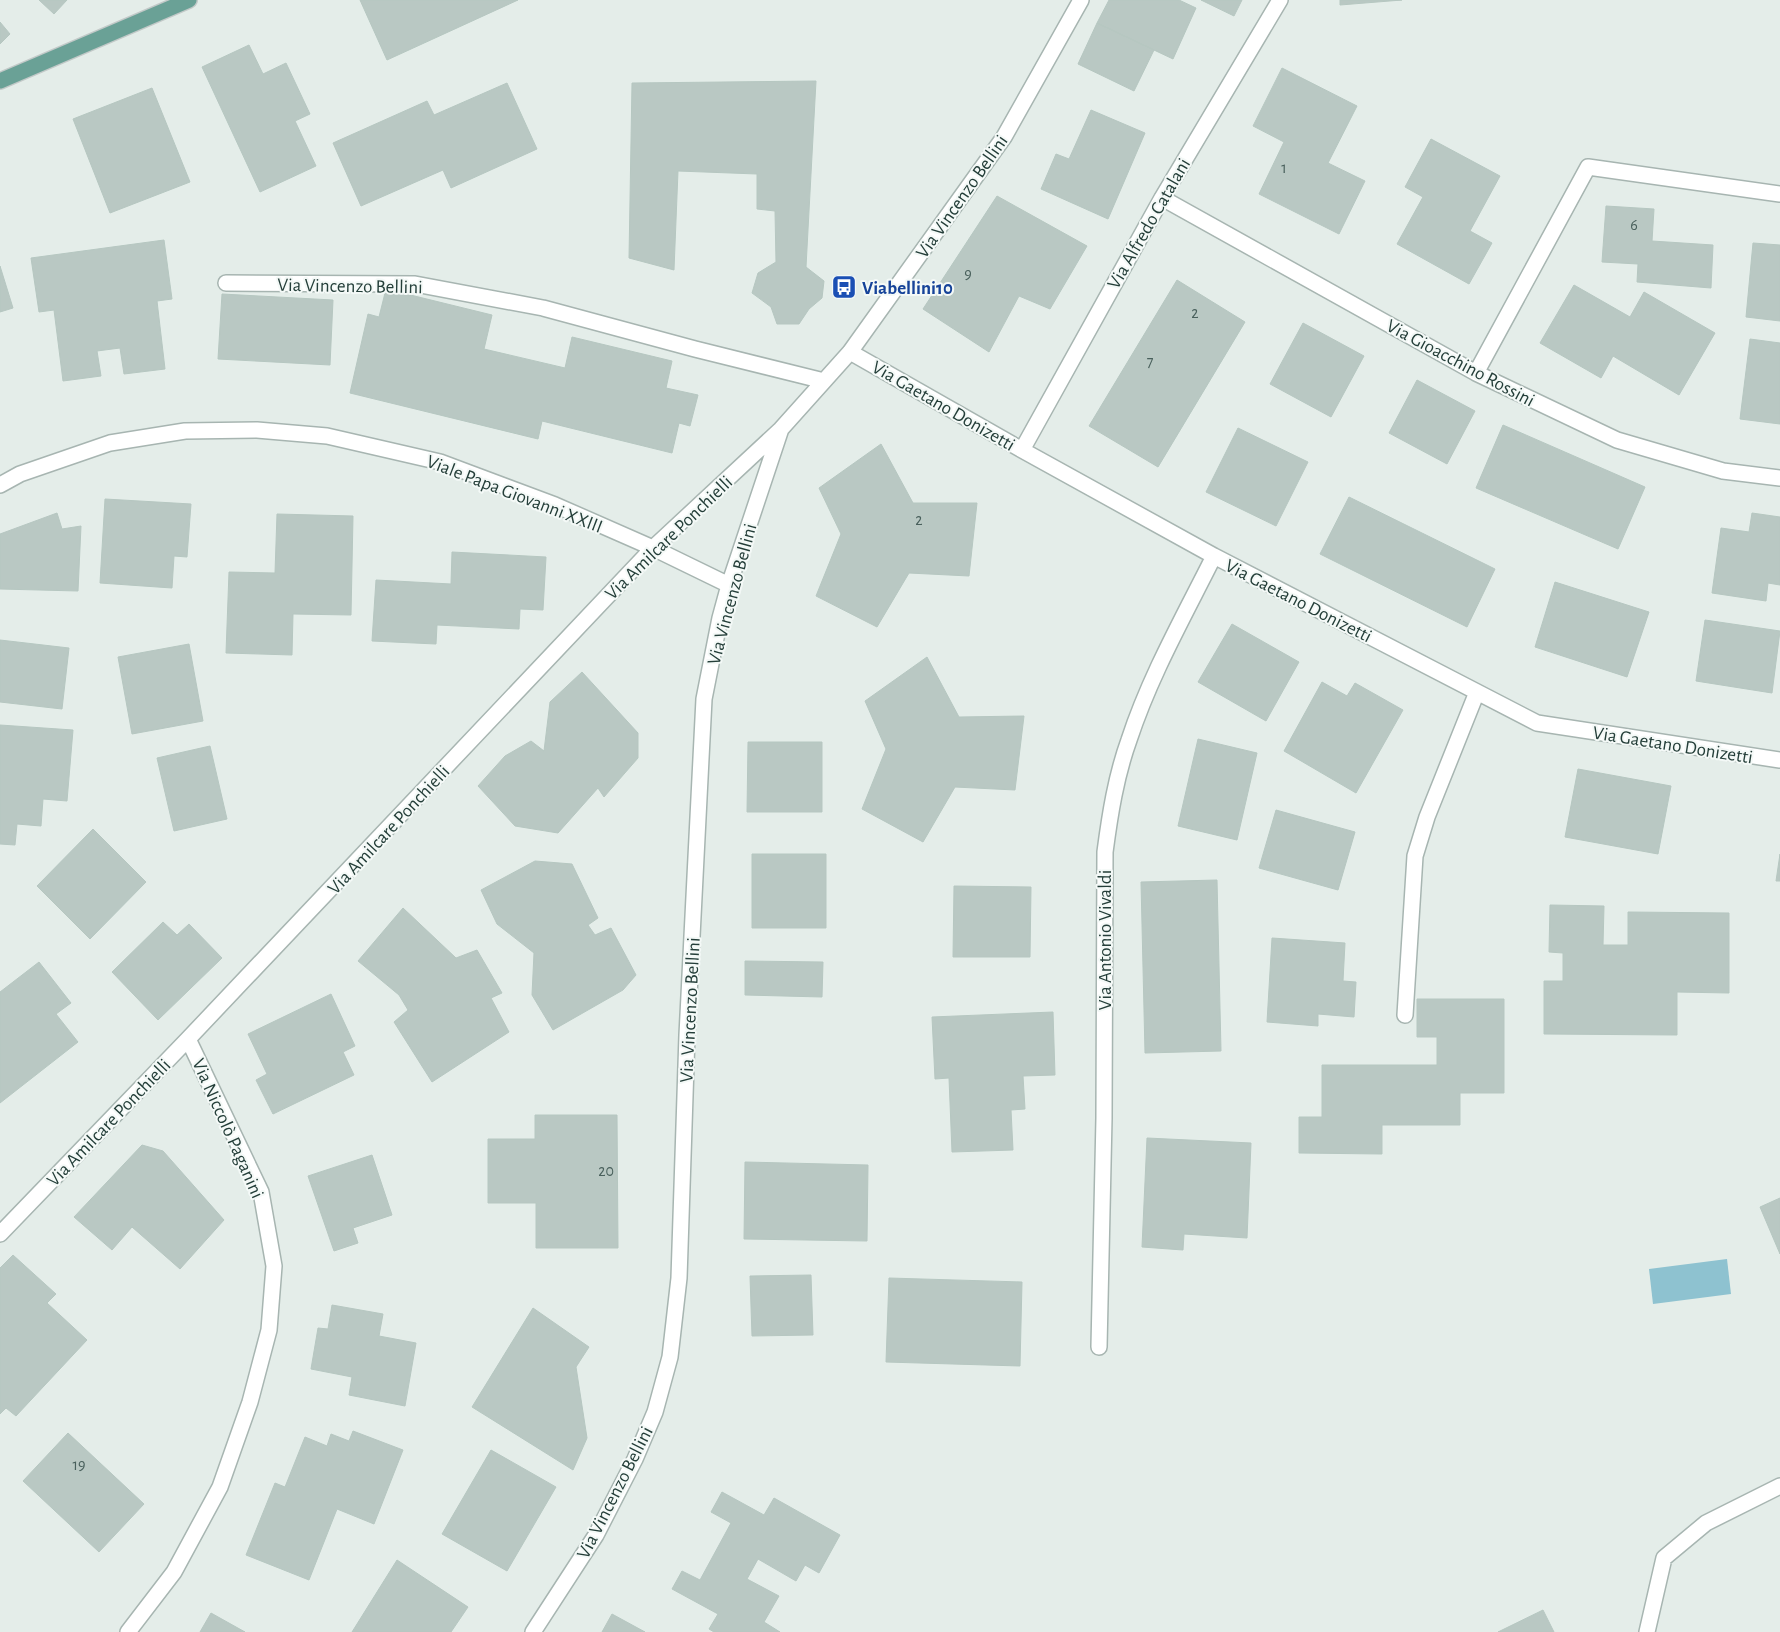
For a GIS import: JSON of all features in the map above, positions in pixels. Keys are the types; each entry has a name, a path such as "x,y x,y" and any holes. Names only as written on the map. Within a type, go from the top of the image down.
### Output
{"main road":[{"path":"0,81 189,0"}],"street":[{"name":"Via Vincenzo Bellini","path":"533,1632 596,1535 635,1459 655,1412 670,1357 679,1278 687,1035 704,699 720,618 729,585 781,429 850,352 1004,137 1081,0"},
{"name":"Via Alfredo Catalani","path":"1022,450 1162,198 1280,0"},
{"path":"1476,373 1588,167 1780,194"},
{"name":"Via Gioacchino Rossini","path":"1162,198 1476,373 1617,440 1723,471 1780,478"},
{"name":"Via Vincenzo Bellini","path":"226,283 415,284 543,308 824,381"},
{"name":"Via Gaetano Donizetti","path":"850,352 1214,556 1537,723 1780,760"},
{"name":"Via Amilcare Ponchielli","path":"0,1234 188,1039 653,548 781,429"},
{"name":"Viale Papa Giovanni XXIII","path":"0,485 20,474 110,443 185,431 257,430 327,436 440,462 555,505 653,548 729,585"},
{"name":"Via Antonio Vivaldi","path":"1099,1347 1104,1118 1105,852 1108,826 1129,739 1147,693 1214,556"},
{"path":"1405,1015 1415,856 1428,817 1477,692"},
{"name":"Via Niccolò Paganini","path":"128,1632 174,1572 220,1487 250,1402 269,1330 274,1266 261,1192 188,1039"},
{"path":"1647,1632 1664,1558 1706,1523 1780,1486"}],"water":[{"path":"1727,1259 1731,1294 1653,1304 1649,1269"}],"building":[{"path":"39,0 67,0 54,14"},
{"path":"360,0 518,0 387,60"},
{"path":"1109,0 1179,0 1196,8 1173,59 1097,23"},
{"path":"1201,0 1242,0 1234,16"},
{"path":"1340,0 1402,0 1340,5"},
{"path":"0,22 10,34 0,44"},
{"path":"1097,23 1154,50 1134,91 1078,64"},
{"path":"249,45 263,74 286,63 310,114 295,121 316,166 260,192 202,67"},
{"path":"1282,68 1357,106 1328,163 1365,181 1339,234 1259,194 1284,142 1253,126"},
{"path":"816,81 806,267 824,281 822,298 809,309 799,324 777,324 771,307 752,293 758,273 776,262 775,211 757,209 757,174 678,171 674,270 629,258 632,83"},
{"path":"507,83 537,149 451,188 443,170 361,206 333,143 427,101 434,115"},
{"path":"152,88 190,182 110,213 73,119"},
{"path":"1091,110 1145,133 1108,219 1041,189 1056,154 1069,159"},
{"path":"1431,139 1500,176 1470,231 1492,243 1469,284 1397,244 1423,197 1405,187"},
{"path":"997,196 1087,246 1050,309 1019,296 989,352 923,309"},
{"path":"1606,206 1654,209 1652,241 1713,245 1711,288 1637,282 1638,264 1602,262"},
{"path":"164,240 172,299 157,301 165,369 124,374 120,348 97,351 101,376 63,381 54,310 39,312 31,258"},
{"path":"1753,243 1780,245 1780,321 1746,317"},
{"path":"0,266 13,308 0,312"},
{"path":"1177,280 1245,322 1158,467 1089,426"},
{"path":"1574,285 1630,317 1644,292 1715,333 1679,395 1613,356 1601,378 1540,343"},
{"path":"386,289 492,315 484,349 565,368 572,337 672,361 666,388 698,395 690,426 679,423 672,453 542,421 538,439 350,393 368,314 379,317"},
{"path":"222,294 333,300 330,365 218,359"},
{"path":"1303,323 1364,356 1331,417 1270,384"},
{"path":"1750,339 1780,343 1780,424 1740,419"},
{"path":"1417,380 1475,411 1447,464 1389,433"},
{"path":"1503,425 1645,487 1618,549 1476,488"},
{"path":"1238,428 1308,462 1276,526 1206,492"},
{"path":"881,444 913,503 977,503 969,576 909,573 877,627 816,596 841,534 819,488"},
{"path":"1349,497 1495,569 1467,627 1320,554"},
{"path":"105,499 191,504 187,557 174,556 172,588 100,583"},
{"path":"57,513 62,529 81,526 78,591 0,589 0,534"},
{"path":"1752,513 1780,517 1780,585 1768,583 1766,601 1712,593 1721,528 1749,532"},
{"path":"277,514 353,516 351,615 293,614 292,655 226,653 229,572 275,573"},
{"path":"452,552 546,557 543,610 520,609 519,629 437,625 436,644 372,641 376,580 451,584"},
{"path":"1555,582 1649,612 1627,677 1535,647"},
{"path":"1705,620 1780,631 1772,693 1696,681"},
{"path":"1232,624 1299,662 1266,721 1198,682"},
{"path":"0,640 69,648 62,709 0,702"},
{"path":"189,644 203,721 132,734 118,657"},
{"path":"927,657 959,717 1024,716 1015,790 955,787 923,842 862,809 886,749 865,701"},
{"path":"582,672 638,733 638,758 604,797 598,788 558,833 515,826 478,786 505,756 531,741 544,751 550,702"},
{"path":"1322,682 1347,696 1355,683 1403,710 1356,793 1284,751"},
{"path":"0,725 73,730 67,801 43,799 41,826 17,824 15,845 0,844"},
{"path":"1198,739 1257,753 1237,840 1178,826"},
{"path":"748,742 822,742 822,812 747,812"},
{"path":"210,746 227,819 174,831 157,758"},
{"path":"1578,769 1671,786 1658,854 1565,837"},
{"path":"1276,810 1355,832 1338,890 1259,868"},
{"path":"93,829 146,882 90,939 37,886"},
{"path":"752,854 826,854 826,928 752,928"},
{"path":"1780,854 1780,881 1776,881"},
{"path":"535,861 572,864 598,918 588,925 595,935 611,928 636,975 623,990 553,1030 532,995 534,953 497,924 481,890"},
{"path":"1217,880 1221,1051 1145,1053 1141,882"},
{"path":"954,886 1031,887 1030,957 953,957"},
{"path":"1550,905 1604,906 1603,945 1628,945 1628,912 1729,913 1729,993 1677,992 1677,1035 1544,1034 1544,981 1563,981 1563,953 1549,952"},
{"path":"403,908 456,958 477,950 502,993 491,998 509,1032 432,1082 394,1022 408,1010 399,995 358,961"},
{"path":"163,922 177,935 189,924 222,958 158,1020 112,972"},
{"path":"1272,938 1345,943 1343,981 1356,982 1354,1017 1318,1014 1318,1026 1267,1022"},
{"path":"745,961 823,962 822,997 745,995"},
{"path":"39,962 71,1003 56,1014 78,1042 0,1103 0,992"},
{"path":"331,994 355,1046 343,1052 354,1075 273,1114 256,1080 267,1074 248,1034"},
{"path":"1417,999 1504,999 1504,1093 1460,1093 1460,1125 1382,1125 1382,1154 1299,1153 1299,1117 1322,1117 1322,1065 1437,1065 1437,1037 1417,1037"},
{"path":"1053,1012 1055,1075 1023,1076 1025,1109 1011,1110 1013,1150 952,1152 949,1078 935,1079 932,1017"},
{"path":"535,1115 617,1115 618,1248 536,1248 536,1203 488,1203 488,1139 535,1139"},
{"path":"1147,1138 1251,1143 1247,1238 1184,1234 1183,1250 1142,1247"},
{"path":"142,1145 163,1151 224,1220 180,1269 132,1227 112,1250 74,1217"},
{"path":"372,1155 392,1215 353,1228 358,1243 334,1251 308,1176"},
{"path":"745,1162 868,1165 867,1241 744,1239"},
{"path":"1780,1198 1780,1254 1760,1207"},
{"path":"13,1255 56,1294 47,1303 87,1340 16,1416 6,1408 0,1414 0,1268"},
{"path":"811,1275 813,1335 752,1336 750,1276"},
{"path":"889,1278 1022,1282 1020,1366 886,1362"},
{"path":"332,1305 383,1314 379,1336 416,1343 405,1406 349,1395 352,1377 311,1369 318,1328 328,1329"},
{"path":"533,1308 589,1347 576,1367 587,1438 573,1470 472,1407"},
{"path":"353,1431 403,1450 374,1524 337,1509 309,1580 246,1555 275,1483 285,1487 305,1437 327,1446 331,1434 349,1441"},
{"path":"68,1433 144,1504 99,1552 23,1481"},
{"path":"491,1450 556,1487 507,1571 442,1534"},
{"path":"722,1492 764,1515 774,1498 840,1535 819,1573 805,1565 796,1581 758,1559 747,1579 779,1596 764,1622 780,1632 714,1632 709,1629 718,1614 672,1589 682,1571 700,1580 731,1523 711,1512"},
{"path":"397,1560 468,1607 451,1632 352,1632"},
{"path":"1543,1610 1554,1632 1498,1632"},
{"path":"211,1613 245,1632 200,1632"},
{"path":"612,1614 645,1632 602,1632"}],"place":[{"name":"Viabellini10","path":"844,287"}]}
